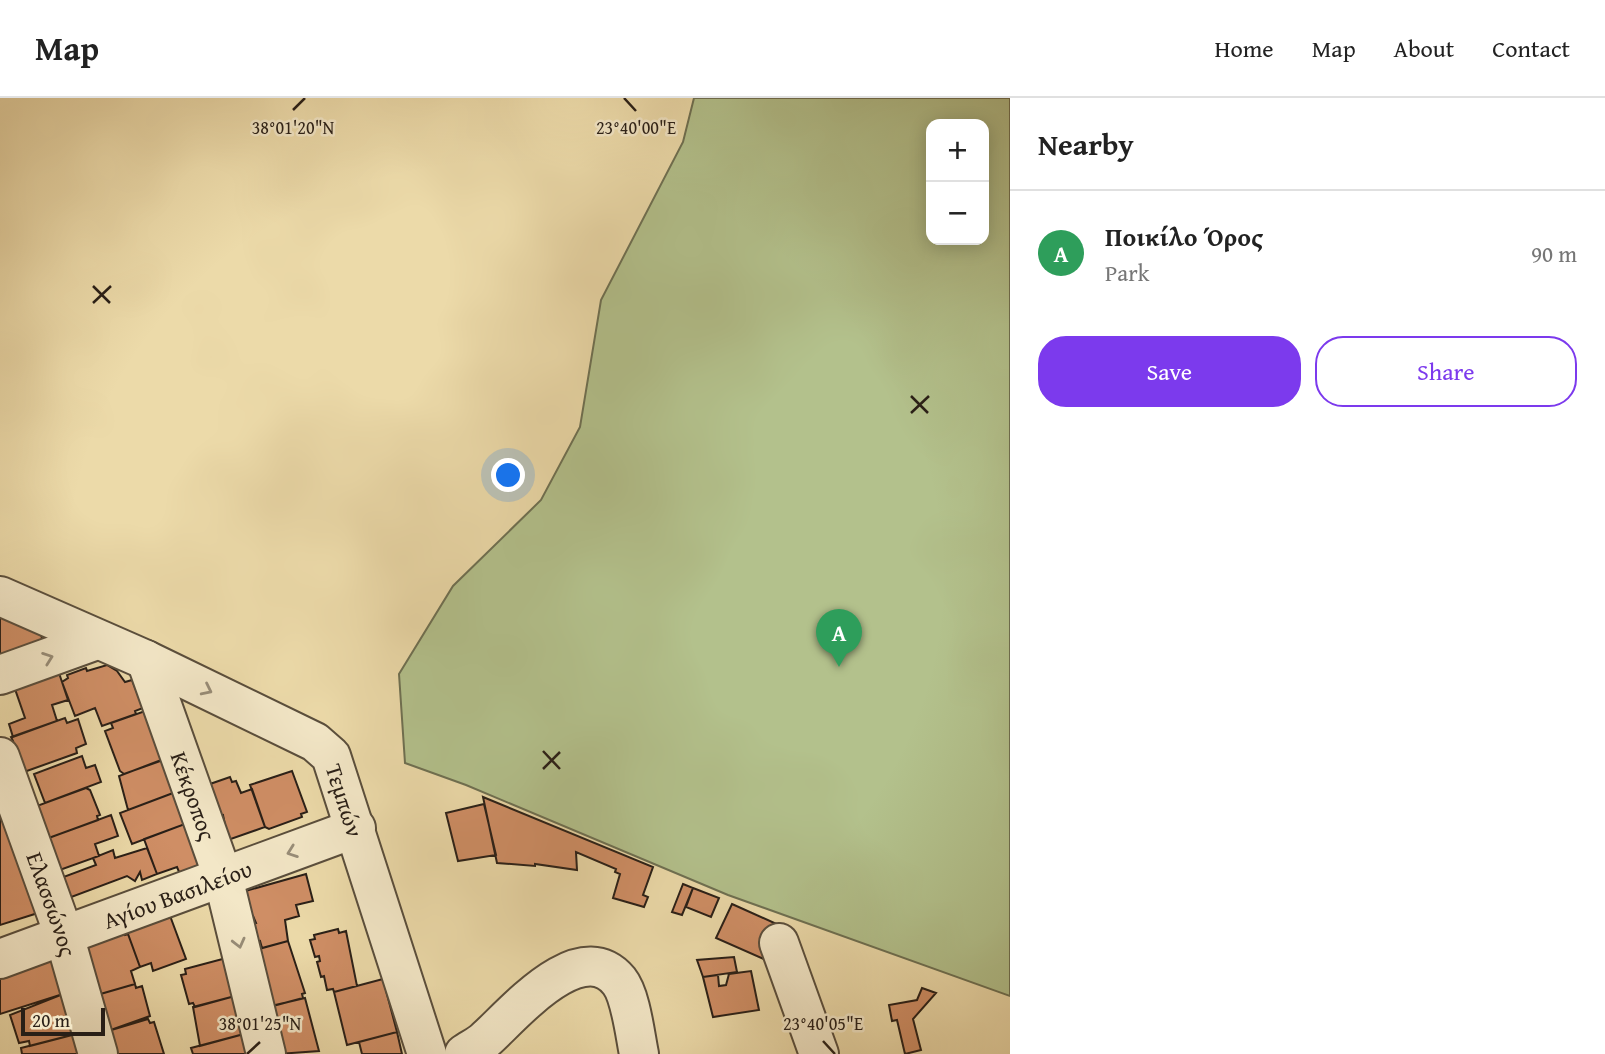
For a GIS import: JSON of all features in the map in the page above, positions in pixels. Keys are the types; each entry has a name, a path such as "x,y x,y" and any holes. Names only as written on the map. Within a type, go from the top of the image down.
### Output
{"street":[{"name":"Τεμπών","path":"0,596 146,660 316,742 331,756 427,1054"},
{"path":"0,676 97,640"},
{"name":"Κέκροπος","path":"146,660 223,877 265,1054"},
{"name":"Ελασσώνος","path":"0,757 64,935 98,1054"},
{"name":"Αγίου Βασιλείου","path":"0,959 356,828"},
{"path":"779,943 819,1054"},
{"path":"464,1054 484,1042 544,984 574,969 601,970 619,981 632,1016 639,1054"}],"green space":[{"path":"694,98 1010,98 1010,996 728,895 466,785 405,763 399,674 453,586 541,500 580,427 601,300 683,142"}],"building":[{"path":"0,617 41,634 45,651 0,666"},
{"path":"107,665 117,671 125,682 132,680 143,708 135,711 136,714 102,726 95,708 75,716 62,682 68,678 67,675 86,668 87,671"},
{"path":"59,673 68,700 52,705 57,721 13,737 9,724 25,718 15,689"},
{"path":"148,710 166,759 124,774 120,771 105,731 113,728 111,723"},
{"path":"65,718 67,723 78,719 86,744 76,748 77,753 24,772 8,742 13,741 11,737"},
{"path":"82,756 86,768 95,765 101,782 45,803 34,774"},
{"path":"169,757 181,790 128,810 119,776"},
{"path":"292,771 307,812 301,814 302,817 269,829 265,827 250,785"},
{"path":"230,777 232,782 236,781 241,793 252,789 265,827 228,840 223,815 217,817 210,784"},
{"path":"86,788 90,790 100,815 97,816 98,820 46,839 34,807"},
{"path":"181,790 193,821 132,844 120,813"},
{"path":"483,797 653,867 643,895 648,897 644,907 613,898 620,874 615,872 616,869 576,852 577,870 535,864 497,863"},
{"path":"484,804 496,855 458,861 446,813"},
{"path":"111,815 118,836 95,844 99,856 57,871 46,839"},
{"path":"4,818 41,912 0,925 0,819"},
{"path":"193,821 210,868 182,879 177,867 157,874 144,839"},
{"path":"147,848 157,874 142,880 140,872 135,881 127,876 66,899 58,879 96,865 93,858 113,850 115,858"},
{"path":"306,874 313,901 296,905 299,916 285,920 288,941 262,948 260,941 255,942 250,924 256,923 253,916 249,917 242,892"},
{"path":"683,884 693,888 682,915 672,912"},
{"path":"693,888 719,898 711,917 686,907"},
{"path":"732,904 781,926 766,960 716,938"},
{"path":"169,913 186,959 153,971 151,963 140,967 128,934 130,929"},
{"path":"338,929 339,933 346,931 357,986 334,992 333,989 327,990 324,976 321,977 317,962 320,961 319,956 315,957 310,940 315,939 314,935"},
{"path":"123,931 125,935 128,934 140,967 131,971 135,984 97,995 79,946"},
{"path":"288,941 305,993 302,994 303,998 273,1006 259,949"},
{"path":"54,955 63,994 0,1014 0,974"},
{"path":"230,957 235,996 195,1007 193,1003 189,1004 181,975 186,974 185,969"},
{"path":"734,957 737,972 703,977 697,960"},
{"path":"751,971 759,1010 713,1017 703,977 718,975 719,986 726,985 729,974"},
{"path":"383,979 397,1032 347,1045 334,992"},
{"path":"135,984 136,988 142,986 150,1016 108,1031 97,995"},
{"path":"922,988 936,993 913,1019 921,1050 905,1054 897,1020 892,1021 889,1005 917,1000"},
{"path":"63,994 76,1034 30,1046 29,1041 19,1043 10,1015"},
{"path":"235,996 244,1034 200,1046 193,1007"},
{"path":"305,998 319,1051 278,1054 271,1006"},
{"path":"148,1019 150,1023 154,1022 164,1054 109,1054 108,1031"},
{"path":"397,1032 402,1054 362,1054 359,1042"},
{"path":"76,1034 84,1054 22,1054 21,1048"},
{"path":"244,1034 255,1054 193,1054 191,1048"}],"place":[{"name":"Ποικίλο Όρος","path":"839,667"}]}
